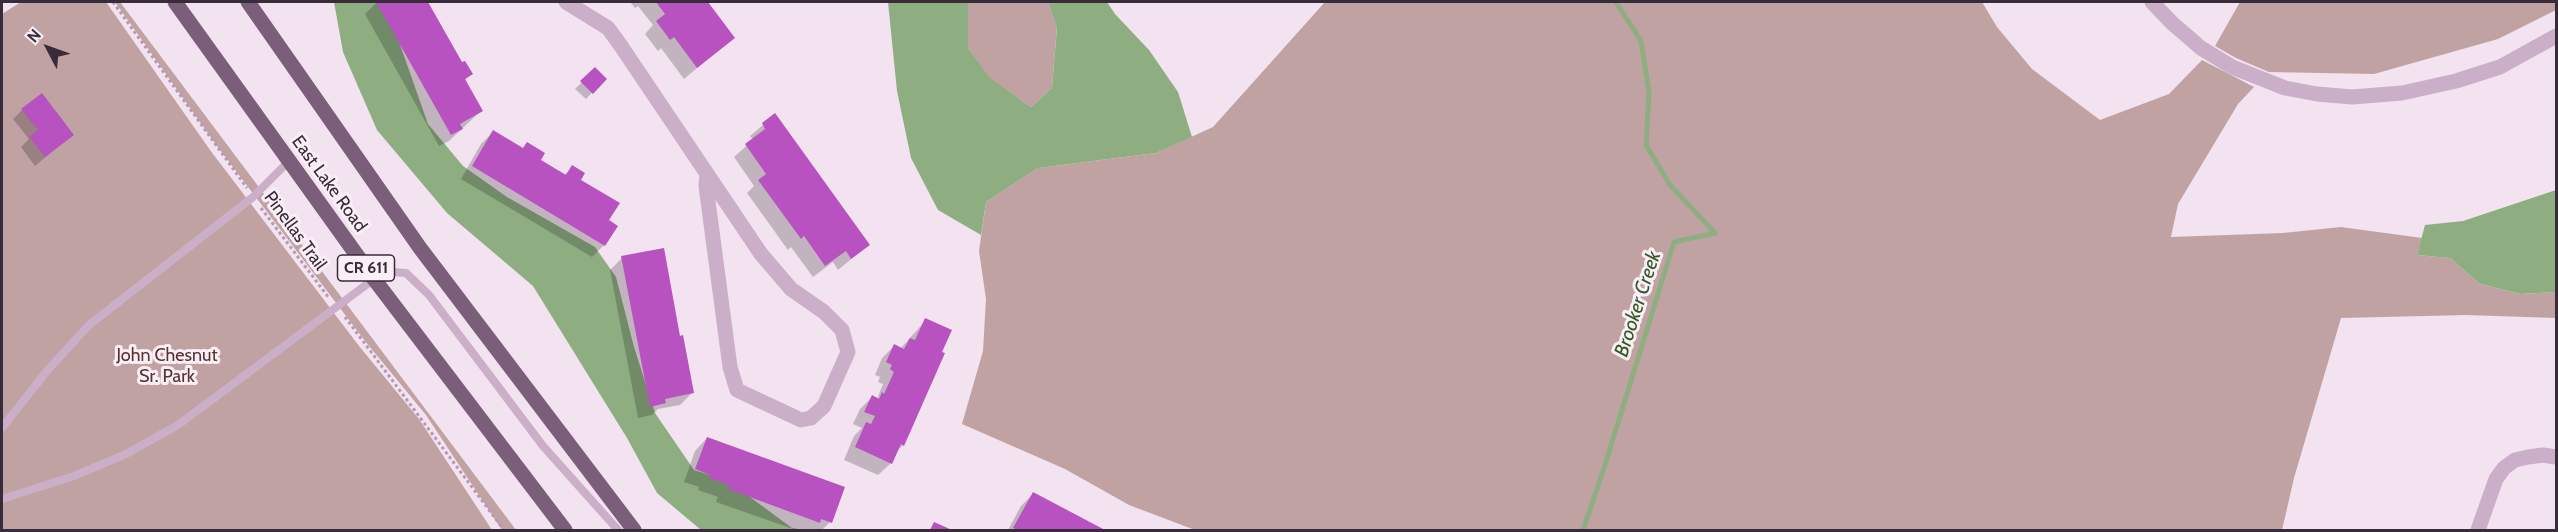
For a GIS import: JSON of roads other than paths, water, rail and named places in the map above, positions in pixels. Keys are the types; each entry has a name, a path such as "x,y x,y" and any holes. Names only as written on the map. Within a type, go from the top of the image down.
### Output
{"main road":[{"name":"East Lake Road","path":"175,2 374,279 565,531"},
{"name":"East Lake Road","path":"249,2 420,248 634,531"}],"street":[{"path":"566,2 608,28 707,174 761,254 791,289 824,312 842,330 848,352 824,406 811,418 801,420 737,390 730,367 706,186 707,174"},
{"path":"2152,2 2201,48 2232,67 2285,88 2352,97 2403,93 2456,81 2500,67 2556,36"},
{"path":"2478,531 2496,479 2504,468 2515,460 2528,457 2556,457"}],"lane":[{"path":"2,428 46,372 89,326 253,197 288,162"},
{"path":"2,499 74,476 126,454 178,425 374,279 393,272 406,273 419,284 543,446 618,531"}],"waterway":[{"name":"Brooker Creek","path":"1583,530 1674,242 1715,233 1670,185 1646,145 1649,92 1641,41 1616,2"}],"park label":[{"name":"John Chesnut Sr. Park","path":"167,366"}]}
